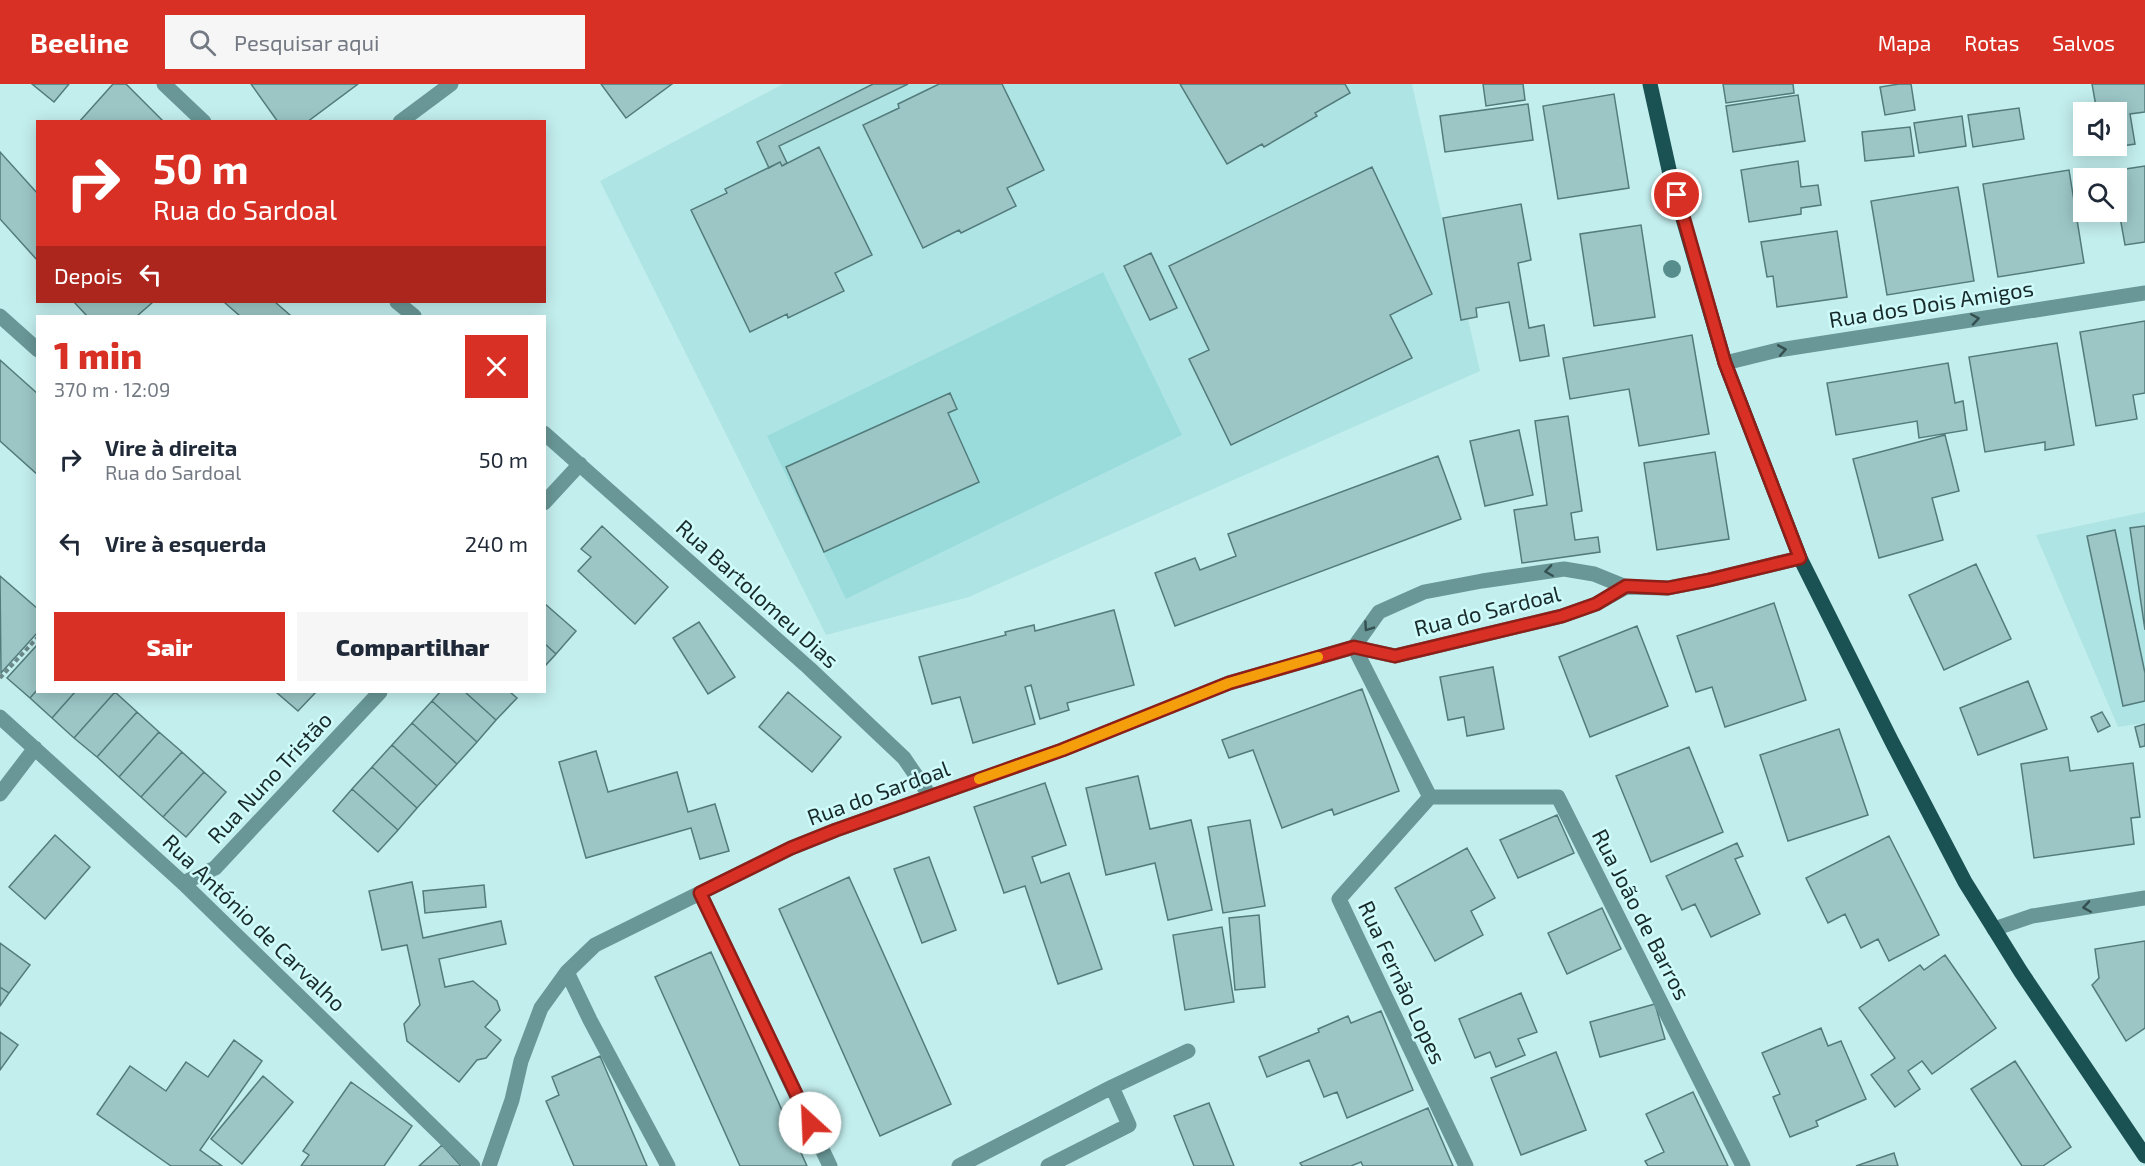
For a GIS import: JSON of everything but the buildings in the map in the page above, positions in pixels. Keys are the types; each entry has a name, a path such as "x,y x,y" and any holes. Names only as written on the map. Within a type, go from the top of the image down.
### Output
{"main road":[{"path":"1650,84 1670,174 1725,363 1800,558 1965,882 2145,1156"}],"street":[{"path":"164,84 202,120"},
{"path":"403,120 451,84"},
{"name":"Rua dos Dois Amigos","path":"1725,363 1778,350 2145,293"},
{"path":"398,303 413,315"},
{"path":"0,316 36,348"},
{"name":"Rua Bartolomeu Dias","path":"546,435 809,668 904,758 930,796"},
{"path":"546,501 580,464"},
{"name":"Rua do Sardoal","path":"1354,647 1379,612 1424,592 1482,580 1564,569 1594,574 1626,586 1668,588 1800,558"},
{"name":"Rua do Sardoal","path":"489,1166 512,1100 521,1062 541,1008 567,972 595,945 800,844 1062,750 1229,683 1354,647 1395,656 1562,616 1596,604 1626,586"},
{"path":"1354,647 1430,797"},
{"name":"Rua Nuno Tristão","path":"183,882 215,868 379,693"},
{"name":"Rua António de Carvalho","path":"0,717 183,882 473,1166"},
{"path":"0,794 35,748"},
{"name":"Rua Fernão Lopes","path":"1430,797 1339,899 1466,1166"},
{"name":"Rua João de Barros","path":"1430,797 1558,797 1743,1166"},
{"path":"700,893 830,1166"},
{"path":"1994,929 2032,916 2145,898"},
{"path":"567,972 668,1166"},
{"path":"959,1166 1112,1087 1188,1051"},
{"path":"1048,1166 1129,1125 1112,1087"}],"path":[{"path":"0,678 36,639"}],"shaded area":[{"path":"783,84 1412,84 1462,307 1465,306 1480,371 969,597 826,635 600,181"},
{"path":"1103,272 1182,435 846,599 767,436"},
{"path":"2145,512 2145,723 2118,727 2036,535"}],"slow traffic":[{"path":"979,779 1062,750 1229,683 1318,657"}],"route":[{"path":"810,1123 700,893 791,848 836,830 1062,750 1229,683 1354,647 1395,656 1562,616 1596,604 1626,586 1668,588 1800,558 1725,363 1677,195"}]}
